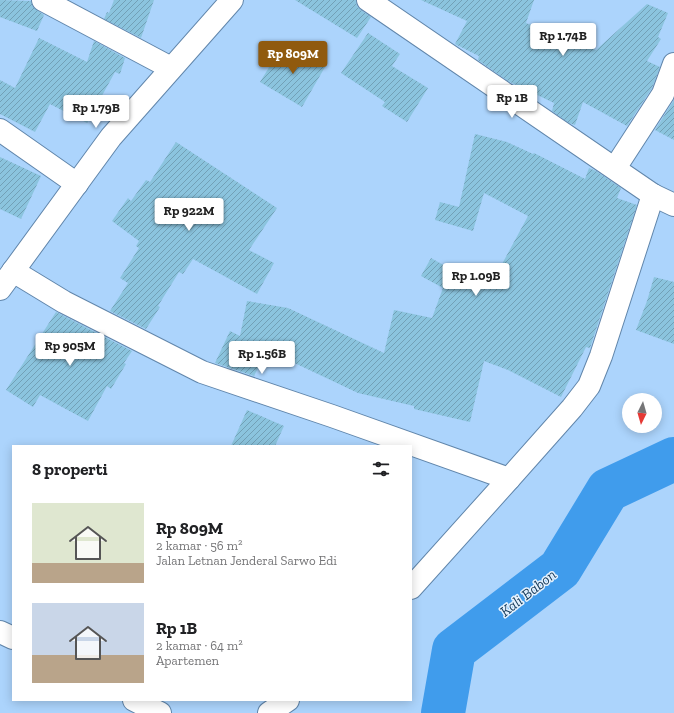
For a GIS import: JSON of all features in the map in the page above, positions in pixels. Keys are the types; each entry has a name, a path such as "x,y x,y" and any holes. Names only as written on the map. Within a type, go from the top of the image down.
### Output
{"street":[{"path":"43,0 171,68"},
{"path":"0,289 112,137 232,0"},
{"path":"368,0 653,195 674,205"},
{"path":"615,168 663,94 674,64"},
{"path":"0,130 77,184"},
{"path":"412,587 572,408 589,386 601,356 653,195"},
{"path":"13,271 64,302 202,372 332,416 509,479"},
{"path":"0,632 12,638"},
{"path":"136,701 160,713"},
{"path":"269,713 287,701"}],"building":[{"path":"0,0 31,1 33,7 44,15 37,31 0,17"},
{"path":"114,0 154,0 141,38 104,19 107,12 109,13"},
{"path":"295,0 356,0 357,6 371,17 357,38"},
{"path":"421,0 534,0 526,23 596,50 647,4 668,13 658,37 661,39 647,61 660,67 652,88 627,126 583,102 575,125 569,123 552,111 554,103 508,81 478,60 479,56 455,44 467,21"},
{"path":"368,33 400,54 392,66 428,88 407,122 382,106 385,102 341,73"},
{"path":"39,38 87,62 94,41 125,58 120,74 115,72 87,123 50,104 35,132 0,114 0,80 15,88"},
{"path":"284,43 325,67 302,107 260,82"},
{"path":"674,100 674,140 655,130"},
{"path":"475,134 507,142 533,154 534,153 585,179 589,168 596,171 621,188 617,198 637,205 590,348 586,347 561,397 508,370 484,361 470,422 414,409 414,406 358,393 267,350 254,376 215,363 230,331 240,336 247,301 288,308 384,353 394,310 432,318 443,288 421,276 431,258 488,290 528,216 484,193 473,231 435,220 440,202 459,207"},
{"path":"176,142 277,208 249,250 274,263 257,294 193,259 183,274 179,272 146,329 110,311 128,283 120,278 139,248 136,246 139,241 112,221 128,198 131,201 146,180 150,182"},
{"path":"0,157 41,176 21,219 0,209"},
{"path":"654,277 674,282 674,344 636,330"},
{"path":"56,312 132,351 111,389 107,386 88,421 40,395 33,407 6,390"},
{"path":"247,410 284,426 275,445 231,445"}],"waterway":[{"name":"Kali Babon","path":"443,713 454,650 560,569 608,490 674,459"}]}
